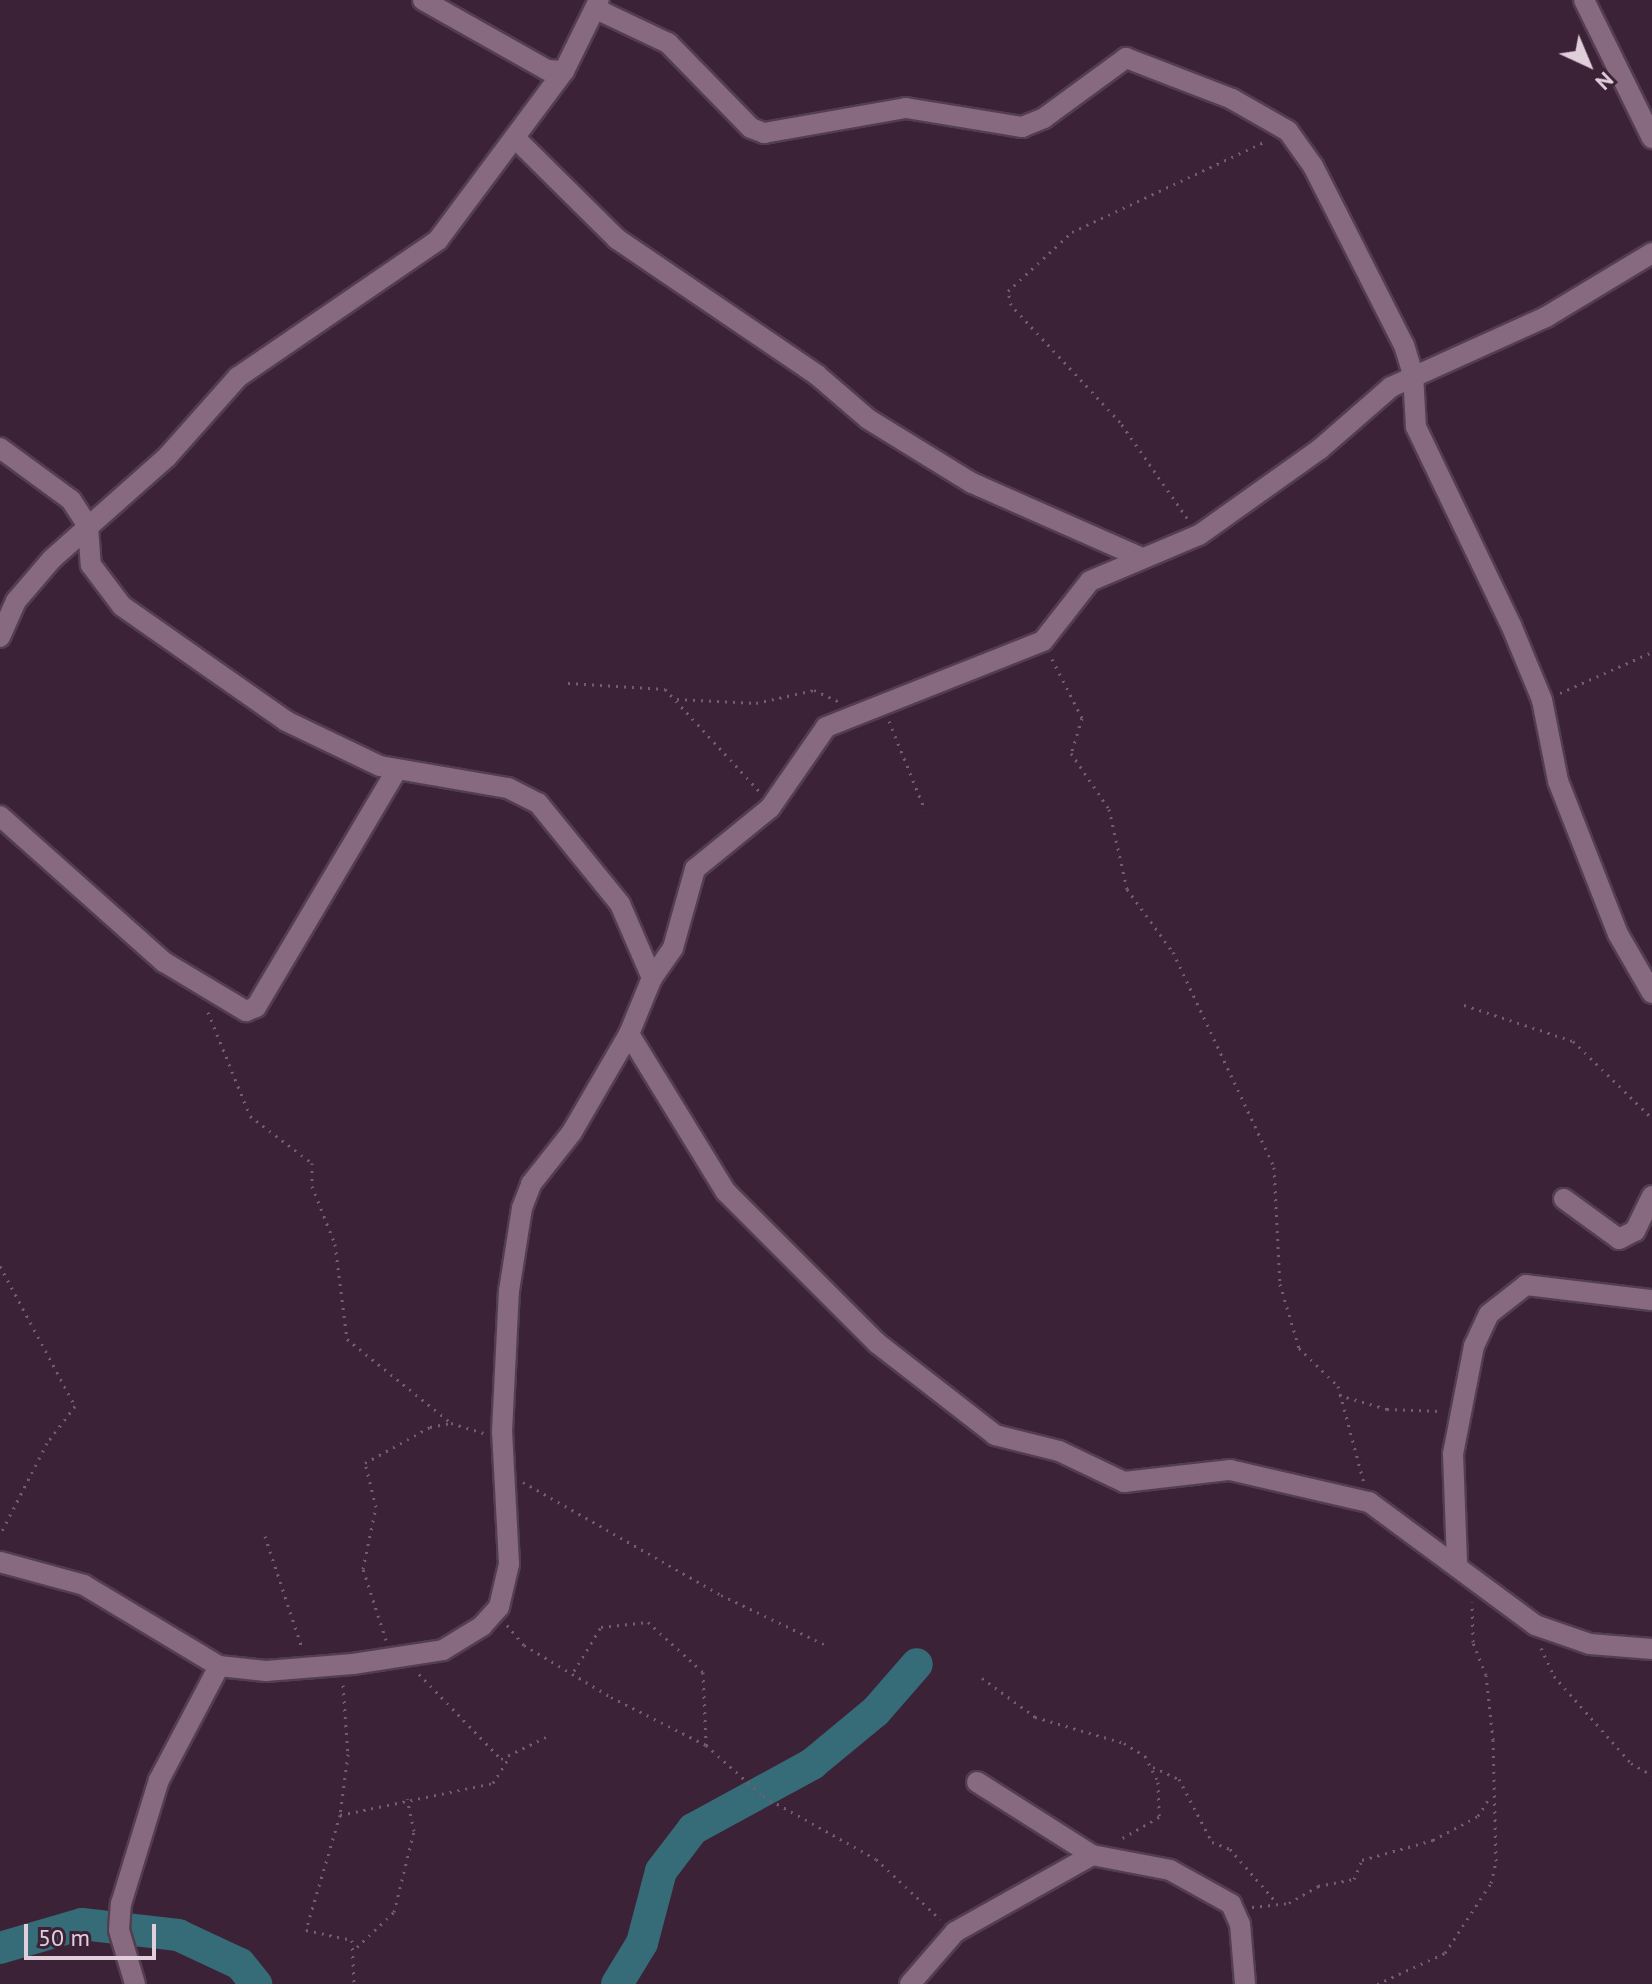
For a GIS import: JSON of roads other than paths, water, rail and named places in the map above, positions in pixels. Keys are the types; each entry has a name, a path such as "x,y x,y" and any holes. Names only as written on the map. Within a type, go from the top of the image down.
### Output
{"street":[{"path":"423,0 547,70 564,71"},
{"path":"1584,0 1652,138"},
{"path":"0,637 16,601 88,526 167,457 257,361 438,240 564,71 597,4 668,43 751,128 764,133 906,108 1022,127 1044,118 1126,58 1232,99 1288,131 1313,166 1413,374 1416,427 1542,700 1558,781 1618,934 1652,993"},
{"path":"515,138 617,239 817,375 868,419 972,483 1142,558"},
{"path":"0,1562 84,1585 219,1666 341,1665 443,1650 499,1607 509,1564 502,1424 509,1291 522,1208 531,1184 572,1132 629,1034 652,978 673,948 689,877 770,808 812,743 857,713 1043,641 1090,581 1199,535 1413,374 1546,317 1652,253"},
{"path":"0,448 71,500 88,526 91,565 134,615 286,721 397,770 508,788 538,803 620,904 652,978"},
{"path":"0,816 164,962 246,1011 256,1007 397,770"},
{"path":"629,1034 726,1192 877,1343 995,1435 1059,1451 1124,1482 1230,1470 1369,1502 1457,1562 1535,1625 1590,1644 1652,1649"},
{"path":"1564,1199 1619,1239 1635,1231 1652,1196"},
{"path":"1457,1562 1451,1487 1474,1346 1489,1314 1508,1294 1526,1285 1555,1286 1652,1300"},
{"path":"135,1984 119,1930 121,1904 159,1780 219,1666"},
{"path":"977,1782 1092,1855 1170,1870 1231,1904 1240,1924 1245,1984"},
{"path":"910,1984 955,1932 1092,1855"}],"waterway":[{"path":"617,1984 642,1943 661,1871 693,1829 812,1764 876,1711 917,1664"},
{"path":"0,1948 82,1924 178,1935 240,1964 256,1984"}]}
